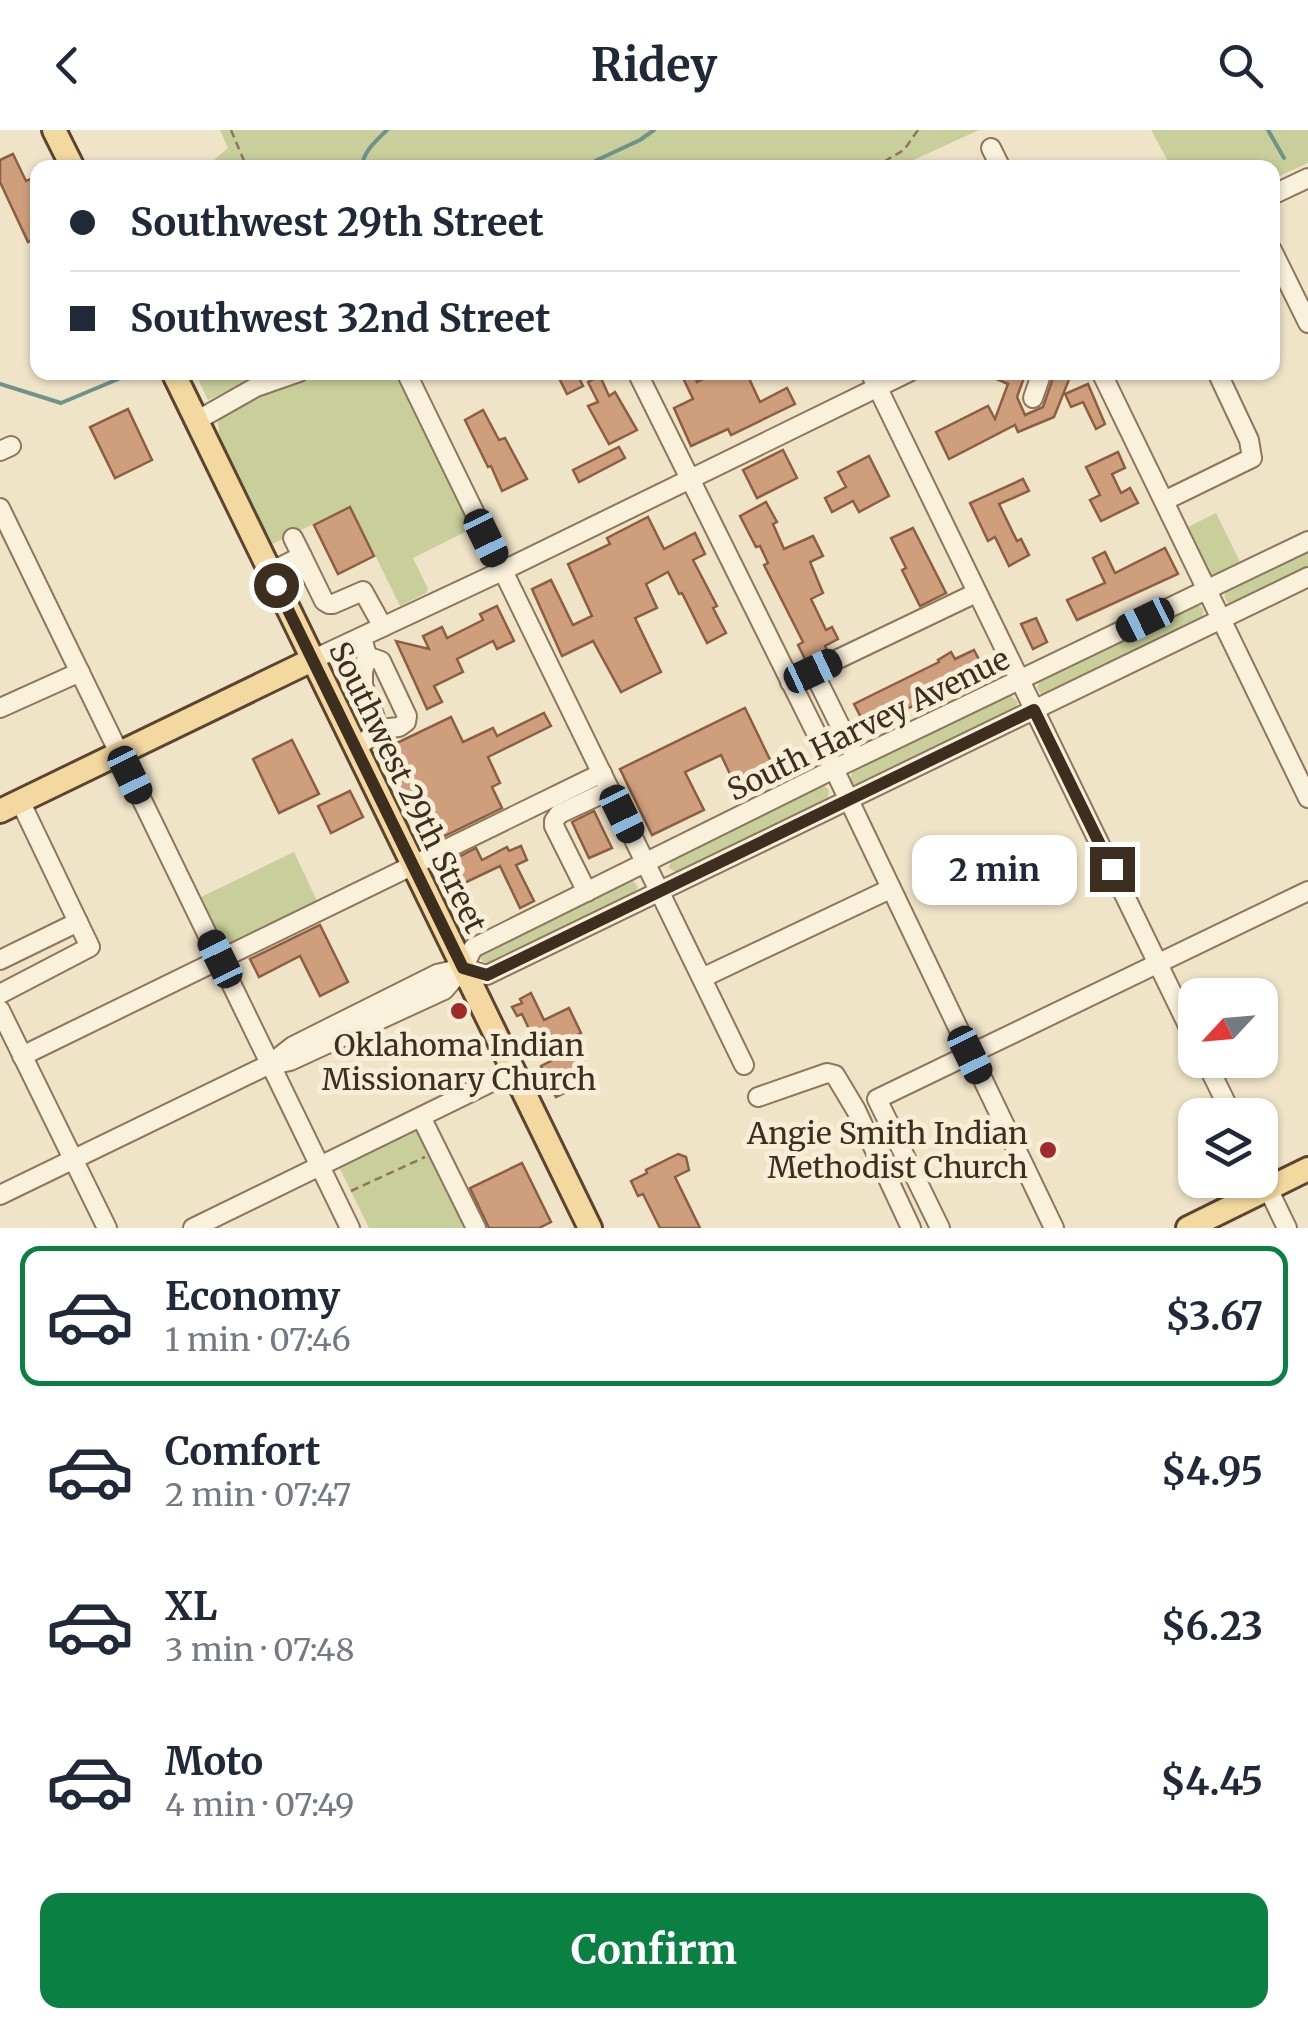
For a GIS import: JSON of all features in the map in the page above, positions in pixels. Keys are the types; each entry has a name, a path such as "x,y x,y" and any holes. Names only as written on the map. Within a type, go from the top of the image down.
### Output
{"main road":[{"path":"54,130 69,160"},
{"name":"Southwest 29th Street","path":"177,381 590,1228"},
{"path":"10,806 312,660"},
{"path":"1278,1177 1308,1170"},
{"path":"1188,1228 1236,1198"}],"street":[{"path":"991,148 997,160"},
{"path":"1280,190 1308,178"},
{"path":"1280,266 1308,322"},
{"path":"196,421 276,380"},
{"path":"410,380 744,1066"},
{"path":"641,380 1054,1228"},
{"path":"312,660 690,480 873,380 1178,1005"},
{"path":"1033,398 1039,380"},
{"path":"1105,380 1308,798"},
{"path":"1164,501 1252,458 1249,440 1221,380"},
{"path":"0,508 350,1228"},
{"path":"293,538 324,601 333,604 362,591 383,627"},
{"name":"South Harvey Avenue","path":"0,1195 270,1064 300,1057 444,990 463,968 473,948 1308,541"},
{"path":"270,572 302,556"},
{"name":"South Harvey Avenue","path":"463,968 487,975 1308,576"},
{"path":"790,682 976,593"},
{"path":"362,636 367,656 363,684 378,730"},
{"path":"356,748 378,730 400,727 407,716 381,661 367,656"},
{"path":"813,671 856,758"},
{"path":"0,708 80,672"},
{"path":"22,1056 413,866 606,782"},
{"path":"587,892 554,821 606,782"},
{"path":"0,994 90,947 10,806"},
{"path":"702,978 890,889"},
{"path":"940,1228 877,1099 1308,891"},
{"path":"0,960 78,922"},
{"path":"0,1010 107,1228"},
{"path":"192,1228 514,1071"},
{"path":"758,1097 827,1073 835,1075 856,1110 912,1228"},
{"path":"421,1117 476,1228"},
{"path":"1273,1198 1287,1228"}],"path":[{"path":"231,130 244,160"},
{"path":"887,160 904,150 918,130"},
{"path":"336,1198 438,1152"}],"green space":[{"path":"220,130 979,130 913,160 214,160 228,148"},
{"path":"1151,130 1308,130 1308,163 1280,176 1280,160 1167,160"},
{"path":"198,380 251,380 208,400"},
{"path":"302,380 401,380 473,528 413,558 428,589 426,593 400,606 351,506 272,544 219,435 218,422 240,404"},
{"path":"1216,513 1241,564 1213,577 1186,528"},
{"path":"1308,549 1308,568 1233,604 1226,601 1228,588"},
{"path":"1194,604 1204,611 1201,620 1047,695 1037,688 1040,679"},
{"path":"1007,696 1018,702 1015,711 860,786 852,783 853,770"},
{"path":"824,785 829,790 828,800 677,873 669,868 671,858"},
{"path":"294,852 320,907 228,949 223,947 199,898"},
{"path":"632,879 638,887 634,894 491,964 480,957 482,952"},
{"path":"419,1125 469,1228 369,1228 338,1165"}],"building":[{"path":"13,154 26,181 30,179 28,242 0,182 0,160"},
{"path":"560,380 580,380 583,386 567,394"},
{"path":"602,380 609,396 615,392 637,430 609,444 588,406 598,402 588,382"},
{"path":"684,380 750,380 760,402 787,388 795,404 731,435 728,429 691,446 674,408 693,399"},
{"path":"999,380 1023,380 1017,397 1025,415 1043,407 1052,380 1069,380 1054,417 1018,432 1015,425 949,459 936,432 988,406 995,419 1008,384"},
{"path":"1088,384 1105,424 1096,429 1083,402 1071,407 1065,394"},
{"path":"128,409 152,460 115,478 90,427"},
{"path":"483,410 499,440 505,438 527,479 502,491 465,420"},
{"path":"619,447 625,458 579,482 573,470"},
{"path":"783,450 797,478 757,498 743,470"},
{"path":"1118,452 1125,468 1112,474 1121,493 1130,488 1138,503 1101,521 1090,500 1100,495 1086,467"},
{"path":"869,456 889,496 859,512 853,501 832,512 825,498 846,487 838,472"},
{"path":"1023,479 1029,491 999,504 1017,541 1021,539 1029,555 1009,566 995,537 988,541 970,503"},
{"path":"766,502 777,522 773,524 784,549 813,536 823,556 810,562 823,593 811,599 826,630 832,627 838,639 806,661 798,645 803,642 764,565 768,563 740,516"},
{"path":"350,507 374,556 338,574 314,525"},
{"path":"648,517 664,549 695,533 705,554 693,560 726,633 707,643 668,572 646,584 657,608 635,618 661,672 621,692 593,641 562,656 532,589 551,580 573,625 592,616 568,564 610,544 607,538"},
{"path":"913,528 946,593 920,606 891,538"},
{"path":"1165,548 1178,574 1077,620 1067,600 1105,583 1093,558 1105,552 1115,573"},
{"path":"497,606 514,641 497,649 493,641 457,659 463,672 434,686 442,702 427,709 396,641 429,649 423,636 442,627 447,638 483,620 480,614"},
{"path":"1036,618 1047,642 1033,649 1021,624"},
{"path":"974,650 984,669 936,696 866,727 854,704 939,662 951,652 955,659"},
{"path":"745,708 777,774 739,793 721,755 685,772 704,810 652,835 620,769"},
{"path":"544,713 551,726 488,757 500,783 492,787 502,808 428,844 382,750 451,717 463,742 493,728 497,736"},
{"path":"292,740 319,794 279,813 253,759"},
{"path":"350,791 363,817 331,833 318,806"},
{"path":"594,811 612,848 589,858 572,822"},
{"path":"521,846 527,860 516,865 534,901 520,908 500,866 460,885 449,862 476,848 482,860 507,847 509,851"},
{"path":"320,925 348,982 320,996 300,956 259,977 250,959"},
{"path":"531,993 544,1020 569,1008 581,1033 559,1044 580,1051 584,1060 578,1062 587,1082 556,1097 541,1066 561,1056 551,1036 536,1044 522,1014 517,1016 512,1007"},
{"path":"678,1154 686,1157 689,1170 675,1177 700,1228 660,1228 643,1194 638,1196 631,1181"},
{"path":"522,1163 551,1222 539,1228 489,1228 470,1188"}],"waterway":[{"path":"364,160 387,130"},
{"path":"597,160 654,130"},
{"path":"1268,130 1284,158"},
{"path":"0,384 61,403 116,380"}],"place":[{"name":"Oklahoma Indian Missionary Church","path":"459,1011"},
{"name":"Angie Smith Indian Methodist Church","path":"1048,1150"}],"route":[{"path":"276,585 463,968 487,975 1034,710 1112,869"}]}
